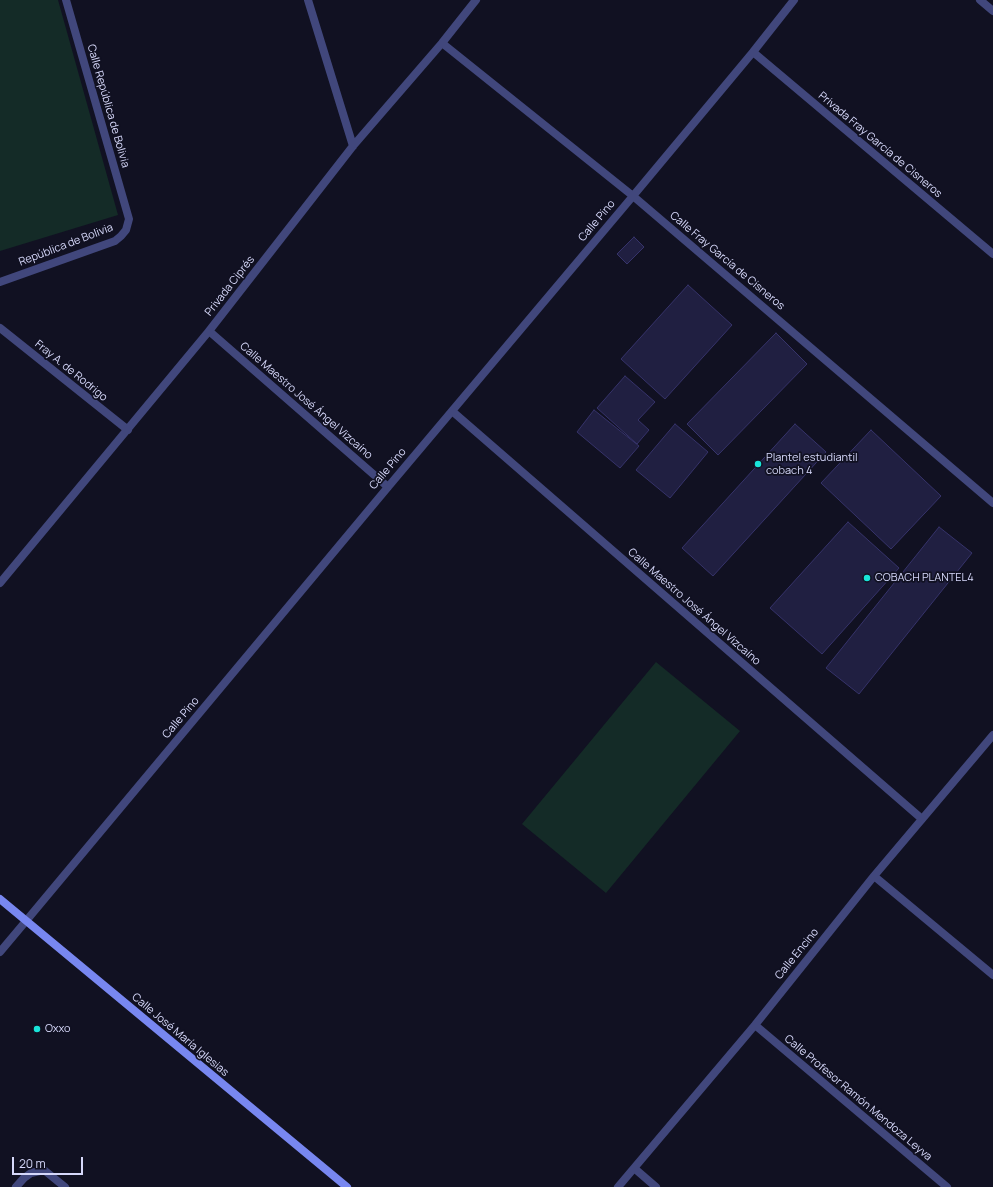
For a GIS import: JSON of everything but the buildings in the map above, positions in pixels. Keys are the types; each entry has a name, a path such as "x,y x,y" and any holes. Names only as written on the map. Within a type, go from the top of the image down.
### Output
{"main road":[{"name":"Calle José María Iglesias","path":"0,899 347,1187"}],"street":[{"name":"Calle República de Bolivia","path":"66,0 130,218"},
{"path":"308,0 353,146"},
{"name":"Privada Ciprés","path":"0,583 209,331 353,146 442,43 476,0"},
{"name":"Calle Pino","path":"0,952 388,486 633,196 753,52 794,0"},
{"path":"980,0 993,11"},
{"name":"Calle Fray García de Cisneros","path":"442,43 633,196 993,502"},
{"name":"Privada Fray García de Cisneros","path":"753,52 993,254"},
{"name":"República de Bolivia","path":"0,282 115,241 126,230 130,218"},
{"name":"Fray A. de Rodrigo","path":"0,328 128,430"},
{"name":"Calle Maestro José Ángel Vizcaíno","path":"209,331 388,486"},
{"name":"Calle Maestro José Ángel Vizcaíno","path":"452,411 922,819"},
{"name":"Calle Encino","path":"618,1187 755,1025 874,876 922,819 990,745 993,735"},
{"path":"874,876 993,975"},
{"name":"Calle Profesor Ramón Mendoza Leyva","path":"755,1025 947,1187"},
{"path":"634,1168 656,1187"},
{"path":"16,1187 31,1173 44,1170 65,1187"}],"green space":[{"path":"0,0 58,0 118,215 0,251"},
{"path":"656,662 740,731 606,893 522,824"}],"place":[{"name":"Plantel estudiantil cobach 4","path":"758,464"},
{"name":"COBACH PLANTEL4","path":"867,578"},
{"name":"Oxxo","path":"37,1029"}]}
